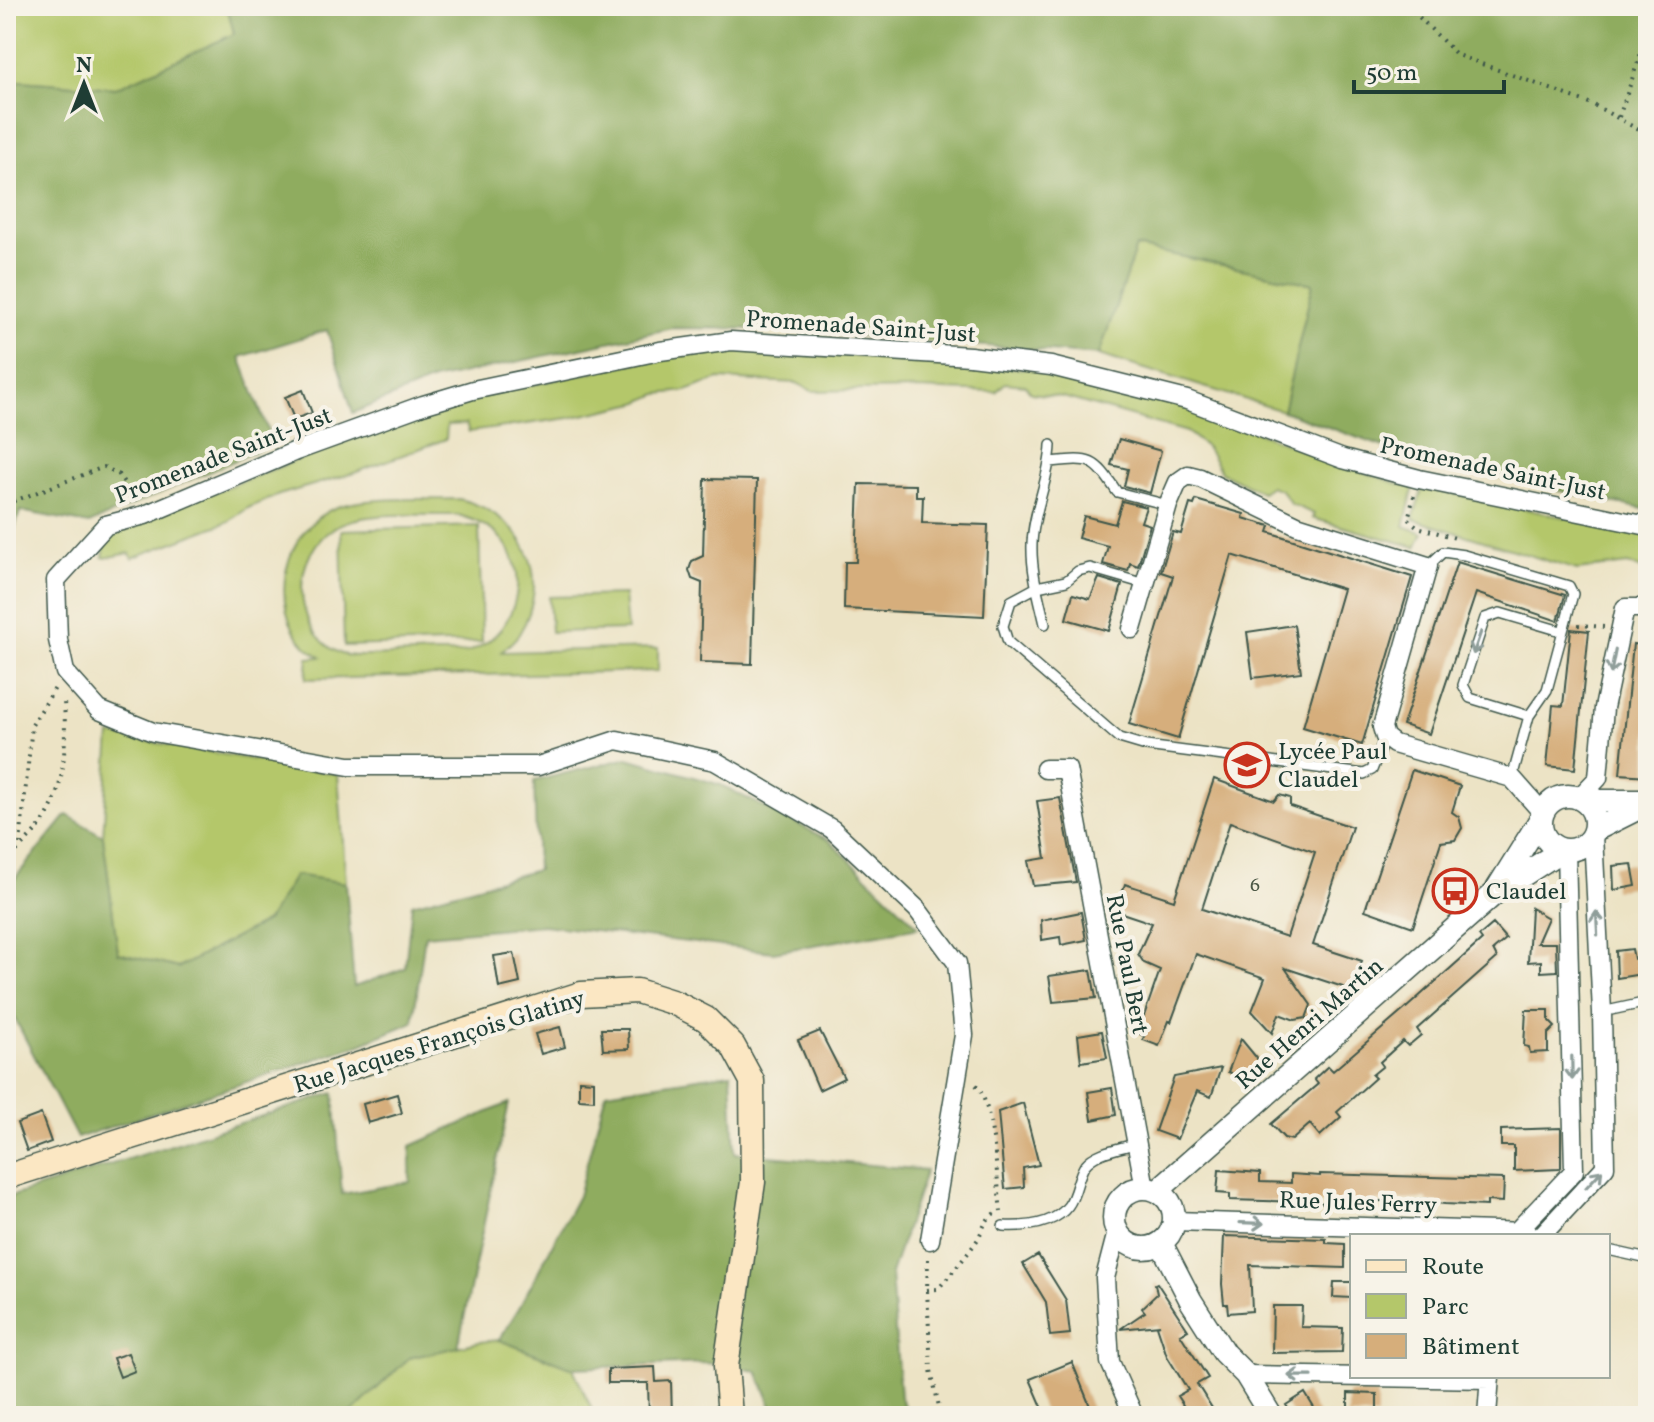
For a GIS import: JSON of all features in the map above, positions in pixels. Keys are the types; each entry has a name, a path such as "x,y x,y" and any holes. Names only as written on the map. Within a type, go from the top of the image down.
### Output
{"main road":[{"name":"Rue Jacques François Glatiny","path":"6,1177 581,994 637,991 675,1003 706,1019 733,1046 752,1081 753,1182 726,1366 730,1416"}],"street":[{"name":"Promenade Saint-Just","path":"65,672 58,640 56,580 106,525 145,515 296,451 461,393 660,351 731,341 970,356 1051,366 1187,400 1343,459 1419,479 1648,526"},
{"path":"1132,629 1168,505 1178,482 1188,475 1200,478 1297,525 1428,566 1382,727 1385,737 1394,744 1512,778 1541,816 1541,828 1548,842 1564,850 1582,847 1594,832 1648,803"},
{"path":"1582,799 1598,778 1604,708 1625,608 1648,608"},
{"path":"65,672 99,710 153,732 349,766 538,766 617,740 715,761 832,829 917,909 957,963 964,1035 930,1240"},
{"name":"Rue Paul Bert","path":"1045,769 1067,769 1138,1143 1151,1190"},
{"path":"1541,816 1554,799 1562,796 1648,803"},
{"path":"1543,1234 1605,1167 1594,813 1582,799"},
{"name":"Rue Henri Martin","path":"1494,894 1541,816"},
{"path":"1518,1233 1574,1171 1564,850"},
{"name":"Rue Henri Martin","path":"1151,1190 1494,894 1564,850"},
{"path":"1571,1013 1602,1012"},
{"path":"1117,1232 1131,1246 1151,1247 1161,1243 1174,1221 1170,1203 1151,1190 1134,1189 1118,1202 1114,1212 1117,1232 1105,1278 1110,1362 1134,1416"},
{"name":"Rue Jules Ferry","path":"1174,1221 1518,1233"},
{"path":"1161,1243 1191,1301 1224,1353 1246,1375 1271,1416"},
{"path":"1246,1375 1350,1376"},
{"path":"1487,1416 1490,1378"}],"lane":[{"path":"1045,624 1032,542 1051,462 1051,445"},
{"path":"1051,462 1089,461 1099,466 1117,492 1168,505"},
{"path":"1428,566 1443,552 1464,555 1569,586 1573,594 1547,690 1536,711 1529,716 1512,778"},
{"path":"1145,584 1090,568 1078,571 1066,581 1037,587 1011,601 1003,626 1008,642 1119,738 1146,746 1364,774 1372,770 1385,737"},
{"path":"1529,716 1470,698 1463,685 1485,618 1500,613 1563,628"},
{"path":"1602,1012 1648,1002"},
{"path":"1003,1226 1020,1227 1048,1221 1067,1208 1085,1166 1094,1157 1138,1143"},
{"path":"1610,1250 1648,1259"}],"path":[{"path":"1408,6 1457,55 1592,104 1648,135"},
{"path":"1619,117 1642,50 1646,6"},
{"path":"6,504 104,467 118,474 129,486 145,515"},
{"path":"1419,479 1408,519 1418,527 1461,539"},
{"path":"1563,628 1619,628"},
{"path":"20,846 32,725 65,672"},
{"path":"6,863 39,828 56,800 62,770 65,672"},
{"path":"927,1290 938,1289 977,1239 990,1215 1001,1210 991,1123 980,1089 959,1073"},
{"path":"930,1240 927,1290 931,1370 941,1416"}],"green space":[{"path":"6,6 227,6 235,34 116,88 6,80"},
{"path":"227,6 1648,6 1648,510 1426,462 1283,411 1313,284 1136,247 1099,355 771,329 673,328 433,380 353,413 327,330 240,357 273,444 89,524 20,511 6,558 6,80 116,88 234,34"},
{"path":"1136,247 1313,284 1283,411 1099,355"},
{"path":"741,347 1054,371 1181,402 1320,457 1399,484 1414,486 1404,526 1423,533 1416,547 1312,518 1314,514 1291,504 1281,490 1271,486 1262,492 1222,473 1206,447 1187,432 1063,397 1031,393 1025,385 1005,383 996,392 916,389 812,391 797,383 719,379 686,391 658,394 637,403 569,418 469,432 466,424 447,425 446,439 354,473 279,495 248,508 227,522 132,558 130,553 103,557 107,533 449,402 659,358"},
{"path":"1423,487 1648,535 1648,571 1628,564 1577,570 1413,519"},
{"path":"459,499 500,518 516,533 533,570 534,591 529,612 519,634 502,652 658,648 658,671 306,679 308,658 321,657 308,648 294,629 284,590 293,549 304,532 319,517 350,504 380,500","holes":["458,515 494,532 513,557 517,590 513,606 496,635 483,645 456,653 350,656 339,653 323,641 311,626 304,609 302,590 304,571 322,538 337,526 363,518"]},
{"path":"479,526 482,642 344,646 341,530"},
{"path":"624,595 627,630 551,632 549,597"},
{"path":"110,735 338,774 346,883 295,875 267,921 178,968 118,953 103,836"},
{"path":"628,758 721,785 829,840 919,927 773,952 543,925 425,935 413,1022 358,1045 77,1138 12,1013 6,1015 6,889 67,815 103,836 118,953 178,968 267,921 295,875 346,883 354,987 405,968 412,904 537,870 534,781"},
{"path":"731,1073 735,1153 926,1170 891,1274 900,1397 909,1416 776,1416 757,1371 707,1363 573,1368 499,1340 578,1196 606,1092"},
{"path":"334,1093 342,1194 410,1182 411,1146 509,1103 458,1347 409,1358 348,1416 6,1416 6,1198"},
{"path":"499,1340 573,1368 595,1416 348,1416 409,1358"}],"building":[{"path":"303,390 312,413 294,419 285,397"},
{"path":"1119,439 1161,451 1150,493 1124,486 1128,469 1111,465"},
{"path":"705,479 757,480 752,664 700,662 702,583 692,579 689,570 692,561 703,556"},
{"path":"859,484 916,485 916,496 923,496 922,523 988,525 984,616 844,609 845,562 856,562"},
{"path":"1196,500 1244,514 1243,518 1270,526 1268,532 1412,577 1362,745 1303,727 1343,589 1232,555 1178,739 1129,724 1173,576 1161,572 1173,532 1181,534 1190,504 1194,505"},
{"path":"1122,501 1146,507 1141,522 1150,525 1138,566 1130,563 1128,571 1103,564 1108,546 1078,538 1084,516 1115,524"},
{"path":"1457,562 1565,595 1558,621 1476,593 1429,734 1403,725"},
{"path":"1099,578 1122,585 1109,631 1066,619 1073,594 1090,599"},
{"path":"1294,625 1301,672 1253,678 1247,632"},
{"path":"1571,629 1589,631 1575,769 1547,766 1553,705 1563,706"},
{"path":"1633,644 1648,646 1648,776 1620,774"},
{"path":"1412,770 1460,786 1452,812 1459,817 1462,828 1455,840 1441,842 1413,927 1365,910"},
{"path":"1214,779 1274,801 1279,795 1290,798 1290,806 1352,827 1313,945 1362,961 1352,990 1285,968 1311,1005 1306,1018 1295,1020 1279,1014 1272,1033 1252,1011 1265,978 1196,954 1159,1046 1143,1040 1144,1036 1138,1033 1160,970 1144,963 1138,954 1152,923 1116,911 1125,884 1174,900","holes":["1230,822 1315,852 1287,937 1202,909"]},
{"path":"1060,798 1076,882 1033,886 1028,861 1046,858 1037,801"},
{"path":"1632,864 1636,886 1614,890 1613,866"},
{"path":"1531,908 1548,918 1537,943 1556,943 1557,971 1541,972 1541,961 1528,962"},
{"path":"1081,912 1086,940 1061,945 1060,937 1042,940 1041,920"},
{"path":"1493,924 1506,939 1493,950 1497,958 1417,1029 1421,1035 1408,1046 1403,1041 1380,1062 1383,1066 1372,1075 1375,1078 1337,1112 1341,1117 1320,1136 1310,1124 1292,1140 1284,1138 1271,1124 1318,1084 1314,1079 1328,1066 1333,1071 1405,1009 1482,940 1479,936"},
{"path":"1632,949 1634,959 1648,957 1648,973 1617,978 1616,951"},
{"path":"514,953 520,983 499,988 494,956"},
{"path":"1091,970 1096,998 1053,1002 1049,976"},
{"path":"1526,1010 1549,1010 1549,1021 1555,1027 1548,1034 1548,1052 1530,1053 1529,1047 1524,1046"},
{"path":"560,1027 565,1047 541,1054 535,1034"},
{"path":"601,1029 628,1029 629,1049 603,1050"},
{"path":"820,1031 844,1078 819,1090 798,1040"},
{"path":"1102,1031 1107,1058 1081,1062 1078,1035"},
{"path":"1241,1039 1260,1062 1254,1077 1248,1075 1246,1079 1228,1072"},
{"path":"1221,1068 1211,1097 1197,1091 1177,1139 1155,1131 1174,1077"},
{"path":"579,1080 594,1081 594,1100 579,1099"},
{"path":"1112,1088 1116,1115 1092,1120 1088,1092"},
{"path":"397,1094 402,1113 368,1123 363,1104"},
{"path":"1023,1103 1039,1165 1023,1168 1024,1187 1005,1189 998,1112"},
{"path":"41,1114 51,1142 27,1151 17,1123"},
{"path":"1561,1128 1559,1169 1514,1171 1514,1146 1501,1146 1501,1130"},
{"path":"1219,1170 1260,1173 1260,1182 1291,1183 1291,1174 1504,1179 1503,1202 1487,1201 1487,1206 1427,1202 1427,1199 1337,1203 1230,1200 1230,1194 1217,1193"},
{"path":"1224,1236 1326,1239 1326,1243 1345,1244 1345,1268 1250,1265 1252,1311 1228,1313 1222,1284"},
{"path":"1038,1255 1066,1300 1070,1334 1050,1336 1046,1302 1023,1264"},
{"path":"1334,1282 1350,1282 1350,1298 1333,1297"},
{"path":"1157,1283 1188,1330 1180,1334 1208,1378 1197,1384 1217,1416 1190,1416 1177,1396 1188,1390 1167,1356 1157,1326 1160,1325 1120,1329 1145,1312 1142,1308 1157,1294"},
{"path":"1273,1306 1302,1306 1301,1327 1343,1328 1342,1352 1272,1353"},
{"path":"128,1353 135,1371 120,1377 113,1358"},
{"path":"1072,1362 1094,1416 1046,1416 1030,1379"},
{"path":"655,1367 656,1382 671,1381 672,1416 649,1416 648,1383 608,1383 608,1369"},
{"path":"1305,1393 1319,1416 1293,1416 1286,1405"},
{"path":"1348,1393 1377,1394 1377,1416 1348,1416"}],"place":[{"name":"Lycée Paul Claudel","path":"1247,765"},
{"name":"Claudel","path":"1455,891"}]}
